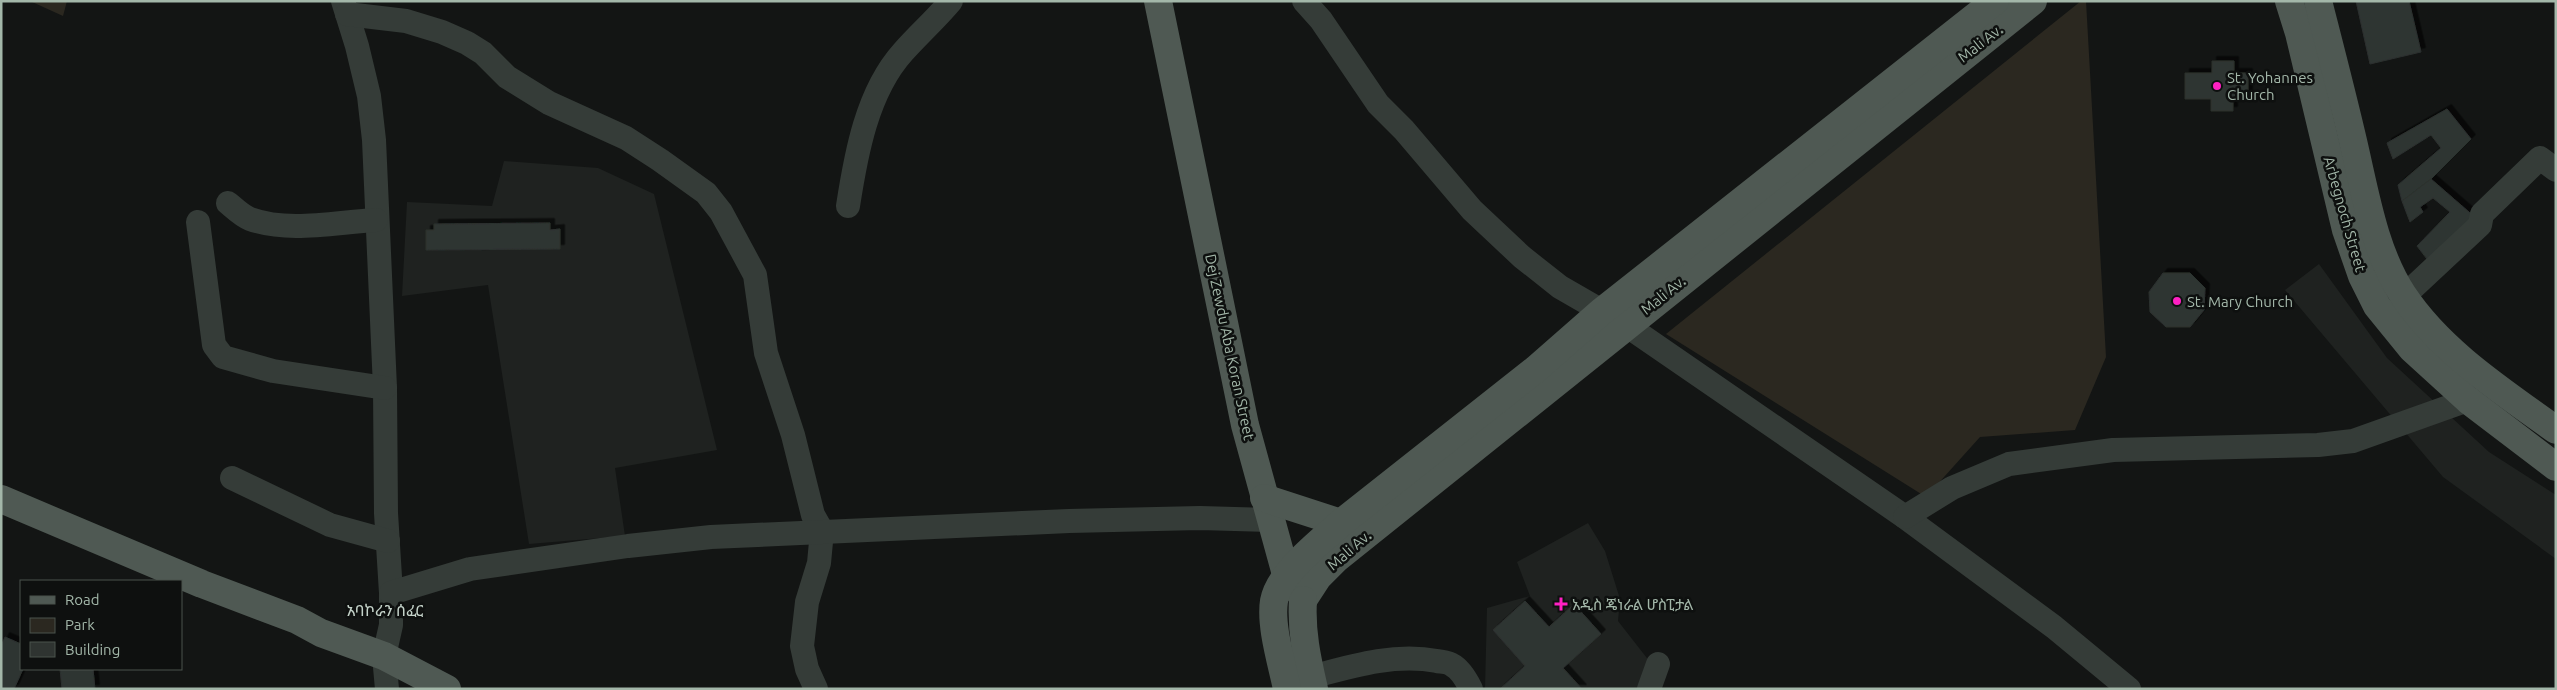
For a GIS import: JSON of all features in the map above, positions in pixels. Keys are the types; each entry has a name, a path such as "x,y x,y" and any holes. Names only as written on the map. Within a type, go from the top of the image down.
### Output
{"main road":[{"name":"Dej Zewdu Aba Koran Street","path":"1158,1 1245,426 1287,578 1303,600"},
{"name":"Mali Av.","path":"1287,578 1341,523 1536,369 1601,312 1995,1"},
{"name":"Mali Av.","path":"1303,600 1318,577 1336,559 2033,1"},
{"name":"Arbegnoch Street","path":"2290,1 2346,230 2362,276 2377,306 2412,349 2468,400 2556,467"},
{"name":"Arbegnoch Street","path":"2318,1 2374,226 2393,278 2404,296 2438,337 2476,372 2556,430"},
{"path":"14,504 202,584 297,620 320,633 384,656 447,689"},
{"path":"1267,509 1341,523"},
{"path":"1287,578 1274,601 1277,636 1287,689"},
{"path":"1303,600 1302,623 1313,683"}],"street":[{"path":"848,206 857,151 866,120 888,74 903,52 924,32 951,1"},
{"path":"1304,1 1321,20 1378,104 1404,130 1472,210 1522,257 1552,281 1601,312 1626,325 1905,517 2054,627 2129,689"},
{"path":"387,689 384,656 391,625 391,593 385,388 376,220 374,140 369,96 357,46 345,8 406,21 442,32 467,43 483,53 507,77 549,103 626,138 706,193 732,230 755,275 766,353 793,435 814,515 822,531 819,563 807,602 803,640 807,669 816,689"},
{"path":"2404,296 2480,225 2482,214 2540,158 2556,170"},
{"path":"228,204 248,218 271,225 376,220"},
{"path":"198,222 213,338 217,351 223,357 273,371 385,388"},
{"path":"1905,517 1952,488 2009,464 2113,450 2309,445 2352,440 2468,400"},
{"path":"232,478 330,526 388,540"},
{"path":"391,593 470,569 711,537 822,531 1200,518 1267,509"},
{"path":"1313,683 1356,664 1396,658 1427,659 1452,664 1467,680 1471,689"},
{"path":"1649,689 1658,664"}],"shaded area":[{"path":"504,161 598,168 654,194 717,450 615,468 625,536 529,544 488,285 402,296 407,202 492,206"},
{"path":"2319,264 2387,358 2489,452 2556,495 2556,559 2443,477 2285,290"},
{"name":"አዲስ ጄነራል ሆስፒታል","path":"1588,523 1605,551 1620,599 1618,621 1650,662 1648,689 1485,689 1487,608 1530,596 1517,562"}],"green space":[{"path":"30,1 67,1 63,16"},
{"path":"2081,1 2086,1 2106,357 2075,430 1980,437 1926,497 1666,334"}],"building":[{"path":"2356,1 2409,1 2421,52 2370,64"},
{"name":"St. Yohannes Church","path":"2212,61 2234,61 2234,73 2248,73 2248,99 2233,100 2233,111 2211,111 2211,99 2185,99 2185,73 2212,73"},
{"path":"2447,109 2471,139 2431,179 2402,201 2398,185 2441,148 2431,135 2393,159 2387,143"},
{"path":"2431,179 2477,219 2430,263 2417,246 2450,212 2433,198 2420,207 2423,212 2410,222 2402,201"},
{"path":"550,223 550,230 560,229 560,249 426,250 426,230 434,230 434,224"},
{"name":"St. Mary Church","path":"2163,273 2190,273 2205,288 2204,310 2190,327 2166,327 2150,312 2149,292"},
{"path":"1525,601 1549,627 1574,604 1601,634 1563,668 1582,689 1500,689 1525,666 1493,630"},
{"path":"5,637 20,644 20,670 23,670 14,689 1,689 1,646"},
{"path":"60,670 93,670 95,689 62,689"}],"place":[{"name":"St. Yohannes Church","path":"2217,86"},
{"name":"St. Mary Church","path":"2177,301"},
{"name":"አዲስ ጄነራል ሆስፒታል","path":"1561,604"}],"district":[{"name":"አባኮራን ሰፈር","path":"385,610"}]}
